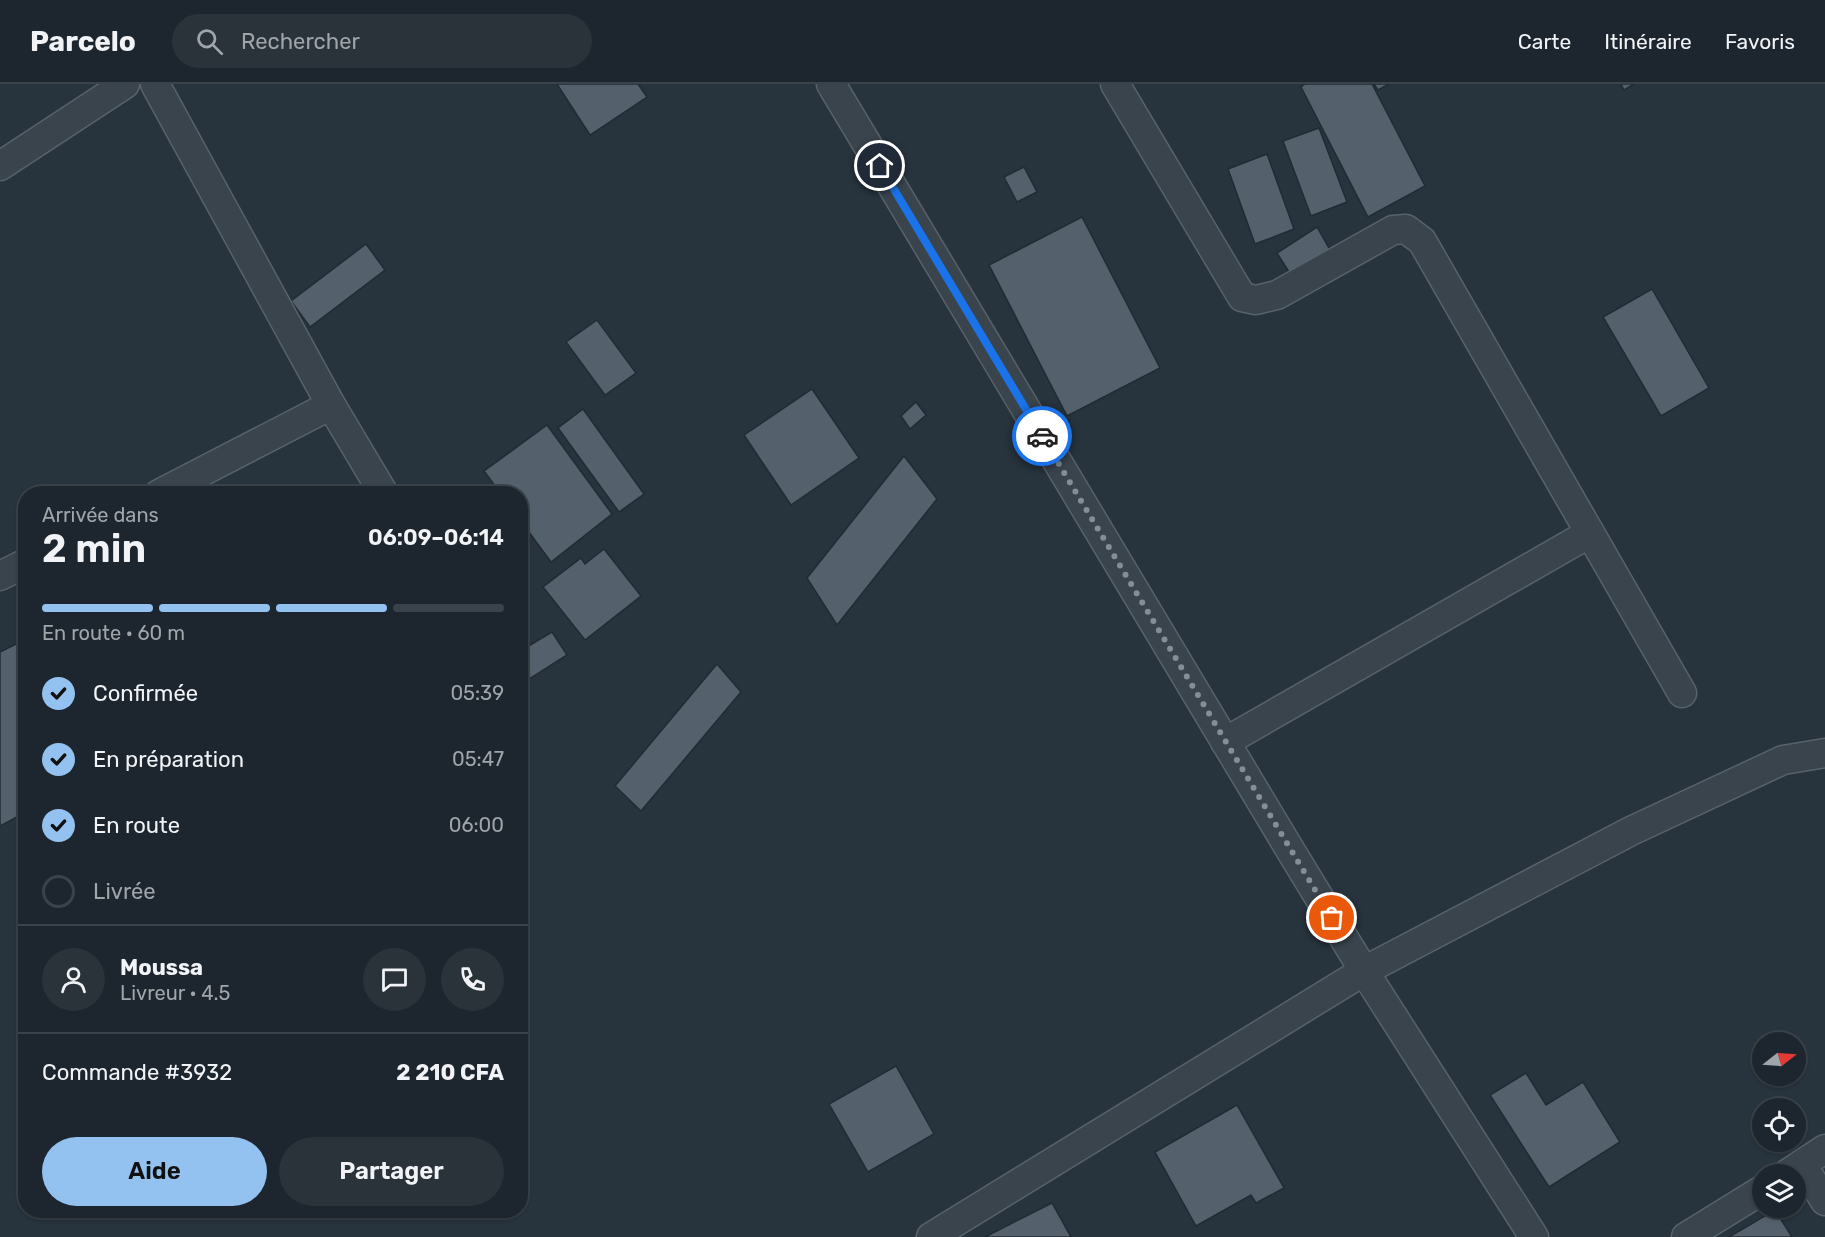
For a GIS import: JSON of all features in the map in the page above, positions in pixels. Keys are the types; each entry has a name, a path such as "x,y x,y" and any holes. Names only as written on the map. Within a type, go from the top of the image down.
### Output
{"street":[{"path":"0,166 125,84"},
{"path":"154,84 331,405 379,486"},
{"path":"831,84 1364,970 1534,1237"},
{"path":"1115,84 1242,297 1256,300 1276,296 1394,230 1406,229 1422,241 1682,693"},
{"path":"174,486 331,405"},
{"path":"1225,742 1590,533"},
{"path":"0,576 18,567"},
{"path":"931,1237 1364,970 1642,826 1783,760 1825,753"},
{"path":"1805,1163 1825,1201"},
{"path":"1686,1237 1752,1196"}],"building":[{"path":"557,84 638,84 647,97 590,135"},
{"path":"1305,84 1372,84 1425,186 1368,217 1301,87"},
{"path":"1374,84 1389,84 1378,90"},
{"path":"1621,84 1634,84 1624,90"},
{"path":"1319,128 1347,202 1311,216 1283,141"},
{"path":"1267,154 1294,229 1255,244 1228,169"},
{"path":"1024,167 1037,192 1017,202 1004,177"},
{"path":"1082,217 1160,368 1067,416 989,265"},
{"path":"1317,227 1330,250 1291,275 1277,253"},
{"path":"366,244 385,270 310,327 291,301"},
{"path":"1652,289 1709,388 1661,416 1603,317"},
{"path":"597,320 636,373 605,395 566,342"},
{"path":"812,389 859,458 791,505 744,435"},
{"path":"916,402 926,415 910,429 901,416"},
{"path":"583,409 644,494 619,512 558,428"},
{"path":"547,425 612,514 551,562 528,531 528,486 495,486 484,471"},
{"path":"904,456 937,499 837,625 807,578"},
{"path":"604,549 641,596 585,640 543,587 581,558 585,564"},
{"path":"552,632 567,655 528,680 528,646"},
{"path":"18,643 18,816 0,826 0,652"},
{"path":"717,664 741,692 641,811 615,786"},
{"path":"896,1066 934,1134 868,1172 829,1104"},
{"path":"1526,1073 1546,1105 1583,1082 1620,1142 1549,1187 1490,1095"},
{"path":"1237,1105 1284,1188 1256,1203 1251,1195 1196,1226 1155,1152"},
{"path":"1052,1203 1071,1237 985,1237"},
{"path":"1761,1218 1780,1218 1792,1237 1729,1237"}],"way so far":[{"path":"1042,436 1332,918"}],"route":[{"path":"880,166 1042,436"}]}
